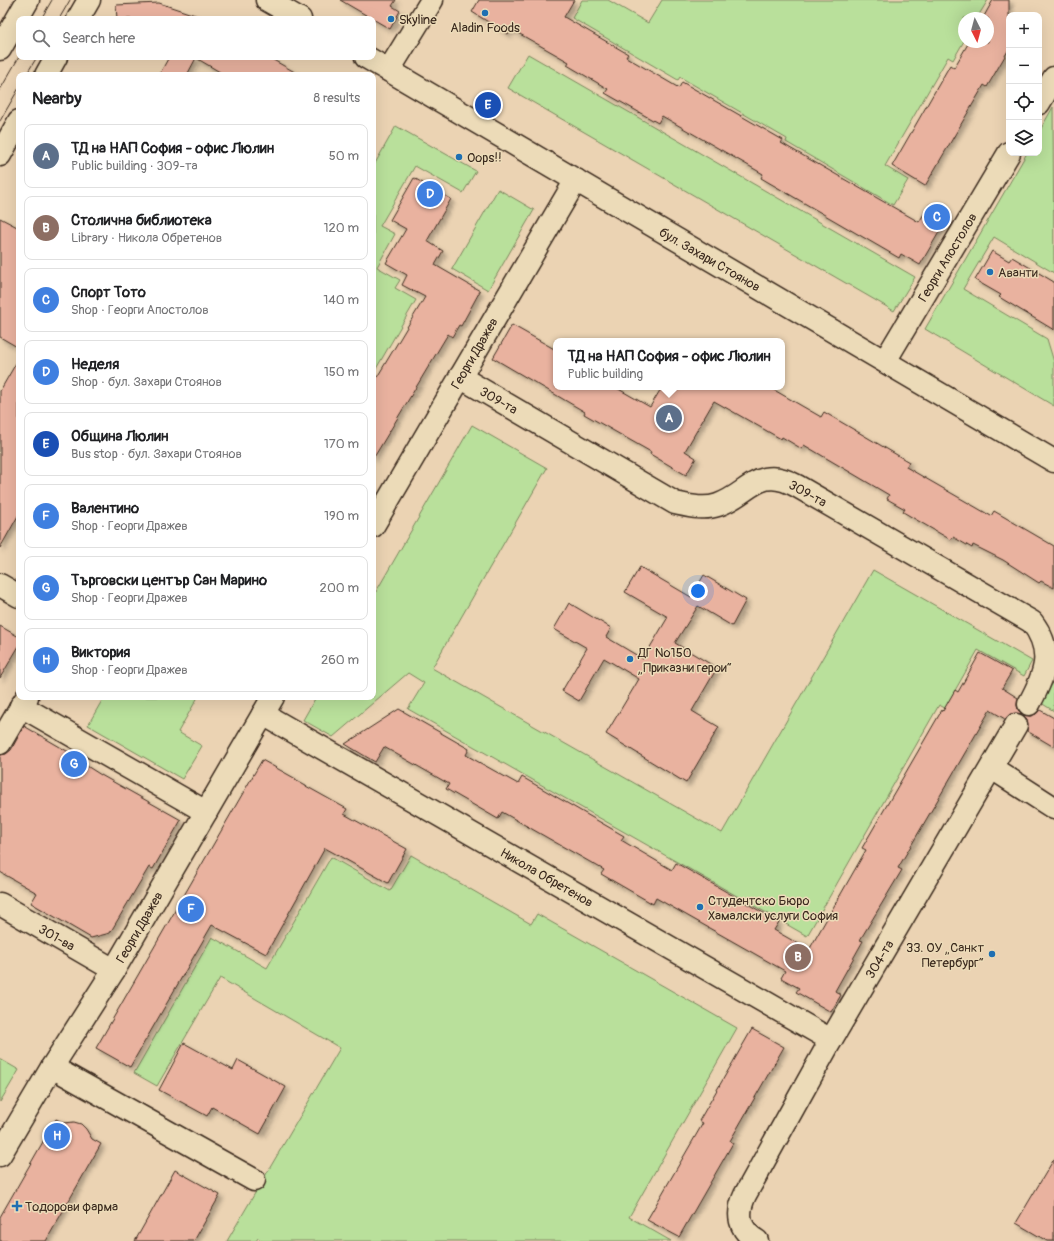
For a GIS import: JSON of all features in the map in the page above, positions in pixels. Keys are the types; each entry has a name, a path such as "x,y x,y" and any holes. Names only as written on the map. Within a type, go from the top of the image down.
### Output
{"street":[{"path":"19,16 28,0"},
{"path":"80,16 89,0"},
{"path":"267,0 295,16"},
{"path":"389,70 432,0"},
{"path":"0,49 16,21"},
{"path":"48,72 54,60"},
{"name":"бул. Захари Стоянов","path":"371,60 1054,461"},
{"path":"0,154 16,127"},
{"name":"Георги Апостолов","path":"885,361 1007,156"},
{"name":"Георги Дражев","path":"376,521 576,180"},
{"name":"309-та","path":"460,377 675,503 696,508 717,506 737,496 752,484 764,479 775,478 787,480 1032,622 1042,630 1048,641 1050,653 1049,666 1029,704"},
{"path":"0,585 16,594"},
{"path":"0,743 24,702 206,812"},
{"name":"Георги Дражев","path":"0,1154 114,970 268,705"},
{"name":"Никола Обретенов","path":"268,705 831,1040"},
{"name":"304-та","path":"757,1241 746,1232 741,1224 740,1209 744,1195 831,1040 1016,725"},
{"path":"992,768 1054,808"},
{"name":"301-ва","path":"0,904 114,970"},
{"path":"52,1068 254,1180"}],"green space":[{"path":"582,0 608,0 648,23 662,0 988,0 981,12 958,12 958,48 960,48 953,60 948,57 885,166 908,180 893,205 786,142 787,139 680,77 678,80 572,18"},
{"path":"528,54 915,277 894,311 508,88"},
{"path":"1053,107 1054,273 994,237 963,289 1047,339 1054,362 1054,406 925,329 1025,156 1042,156 1042,127"},
{"path":"396,126 476,171 463,193 415,166 380,226 395,234 377,267 400,280 395,288 416,300 376,369 376,162"},
{"path":"498,189 534,210 488,290 452,269"},
{"path":"472,425 547,468 432,668 722,833 873,570 1032,661 1024,676 978,650 945,708 939,705 807,936 408,709 424,683 408,673 333,737 303,720 314,700 376,700 376,592"},
{"path":"1054,681 1054,711 1041,703"},
{"path":"102,700 196,700 178,732 202,746 182,779 88,725"},
{"path":"411,855 531,924 537,914 737,1028 629,1217 671,1241 262,1241 258,1238 256,1241 227,1241 340,1048 220,978 157,1086 134,1073 212,937 267,968 331,857 390,891"},
{"path":"0,1059 19,1070 0,1102"}],"building":[{"path":"340,0 396,0 392,6 400,11 390,29 376,21 376,16 368,16"},
{"path":"479,0 574,0 564,17 628,54 626,57 679,88 682,82 783,140 781,143 919,222 930,204 949,215 920,265 901,254 899,258 761,178 763,174 662,116 658,123 605,93 608,89 567,65 569,62 511,29 508,34 472,12"},
{"path":"993,0 1009,0 1009,12 1006,12 1006,54 987,87 984,85 925,186 892,166 950,65 954,68 966,48 994,48 994,12 986,12"},
{"path":"159,3 198,16 117,16 116,5"},
{"path":"167,60 195,60 189,72 161,72"},
{"path":"199,60 273,60 295,72 220,72"},
{"path":"414,178 451,199 427,241 443,251 435,265 480,291 461,326 459,325 452,337 448,334 376,454 376,379 425,297 402,285 407,275 386,263 406,229 390,220"},
{"path":"0,218 16,226 16,346 0,337"},
{"path":"992,251 1009,261 1012,257 1054,282 1054,330 999,297 1001,295 975,280"},
{"path":"512,325 553,348 553,390 620,390 650,407 660,390 774,390 821,417 824,412 909,462 906,467 991,516 994,511 1054,546 1054,588 1041,581 1039,583 1003,560 973,545 972,548 953,537 951,540 903,512 905,509 887,499 889,495 804,445 802,449 782,437 781,439 714,401 685,451 696,458 686,475 650,454 651,452 584,414 585,412 493,358"},
{"path":"16,363 16,519 0,548 0,391"},
{"path":"640,567 691,597 704,575 746,600 732,626 698,606 675,643 717,668 692,711 719,727 686,783 606,734 639,679 604,658 579,701 562,691 587,648 554,629 569,603 611,628 606,637 643,659 668,617 625,592"},
{"path":"0,626 16,635 16,651 0,678"},
{"path":"980,653 1012,671 1002,688 1018,698 1018,710 1022,714 1010,714 1005,719 990,710 898,868 902,870 860,940 863,941 835,991 841,995 831,1012 796,992 799,988 781,978 785,971 656,898 653,904 601,874 604,870 502,812 498,819 446,789 449,784 384,747 375,762 345,744 399,709 469,749 466,755 518,784 522,777 624,836 621,840 672,870 676,863 779,922 774,930 809,950 866,850 862,848 942,710 943,711 955,690 958,692"},
{"path":"1040,710 1054,718 1054,747 1027,731 1027,719 1023,715 1030,716 1036,714"},
{"path":"24,726 72,754 71,756 101,775 181,820 153,869 149,867 110,933 91,938 31,903 37,893 0,872 0,755 6,754 11,750"},
{"path":"262,760 347,809 344,814 407,849 388,883 325,848 266,954 212,925 130,1067 96,1048"},
{"path":"752,1029 784,1047 730,1141 733,1143 679,1237 647,1220 703,1123 699,1121"},
{"path":"184,1043 233,1070 238,1060 286,1087 260,1134 212,1107 207,1116 159,1090"},
{"path":"56,1119 64,1123 74,1122 81,1124 92,1139 101,1144 46,1241 0,1241 0,1217"},
{"path":"1054,1159 1054,1241 1047,1241 1016,1223"},
{"path":"175,1170 220,1195 194,1241 135,1241"}],"tram line":[{"path":"43,16 52,0"},
{"path":"61,16 70,0"},
{"path":"0,90 17,60"},
{"path":"28,72 35,60"},
{"path":"0,121 16,93"}],"place":[{"name":"Aladin Foods","path":"485,13"},
{"name":"Skyline","path":"391,19"},
{"name":"Община Люлин","path":"488,105"},
{"name":"Oops!!","path":"459,157"},
{"name":"Неделя","path":"430,194"},
{"name":"Спорт Тото","path":"937,217"},
{"name":"Аванти","path":"990,272"},
{"name":"ТД на НАП София - офис Люлин","path":"669,418"},
{"name":"ДГ №150 „Приказни герои“","path":"630,659"},
{"name":"Търговски център Сан Марино","path":"74,764"},
{"name":"Студентско Бюро Хамалски услуги София","path":"700,907"},
{"name":"Валентино","path":"191,909"},
{"name":"33. ОУ „Санкт Петербург“","path":"992,954"},
{"name":"Столична библиотека","path":"798,957"},
{"name":"Виктория","path":"57,1136"},
{"name":"Тодорови фарма","path":"17,1206"}]}
